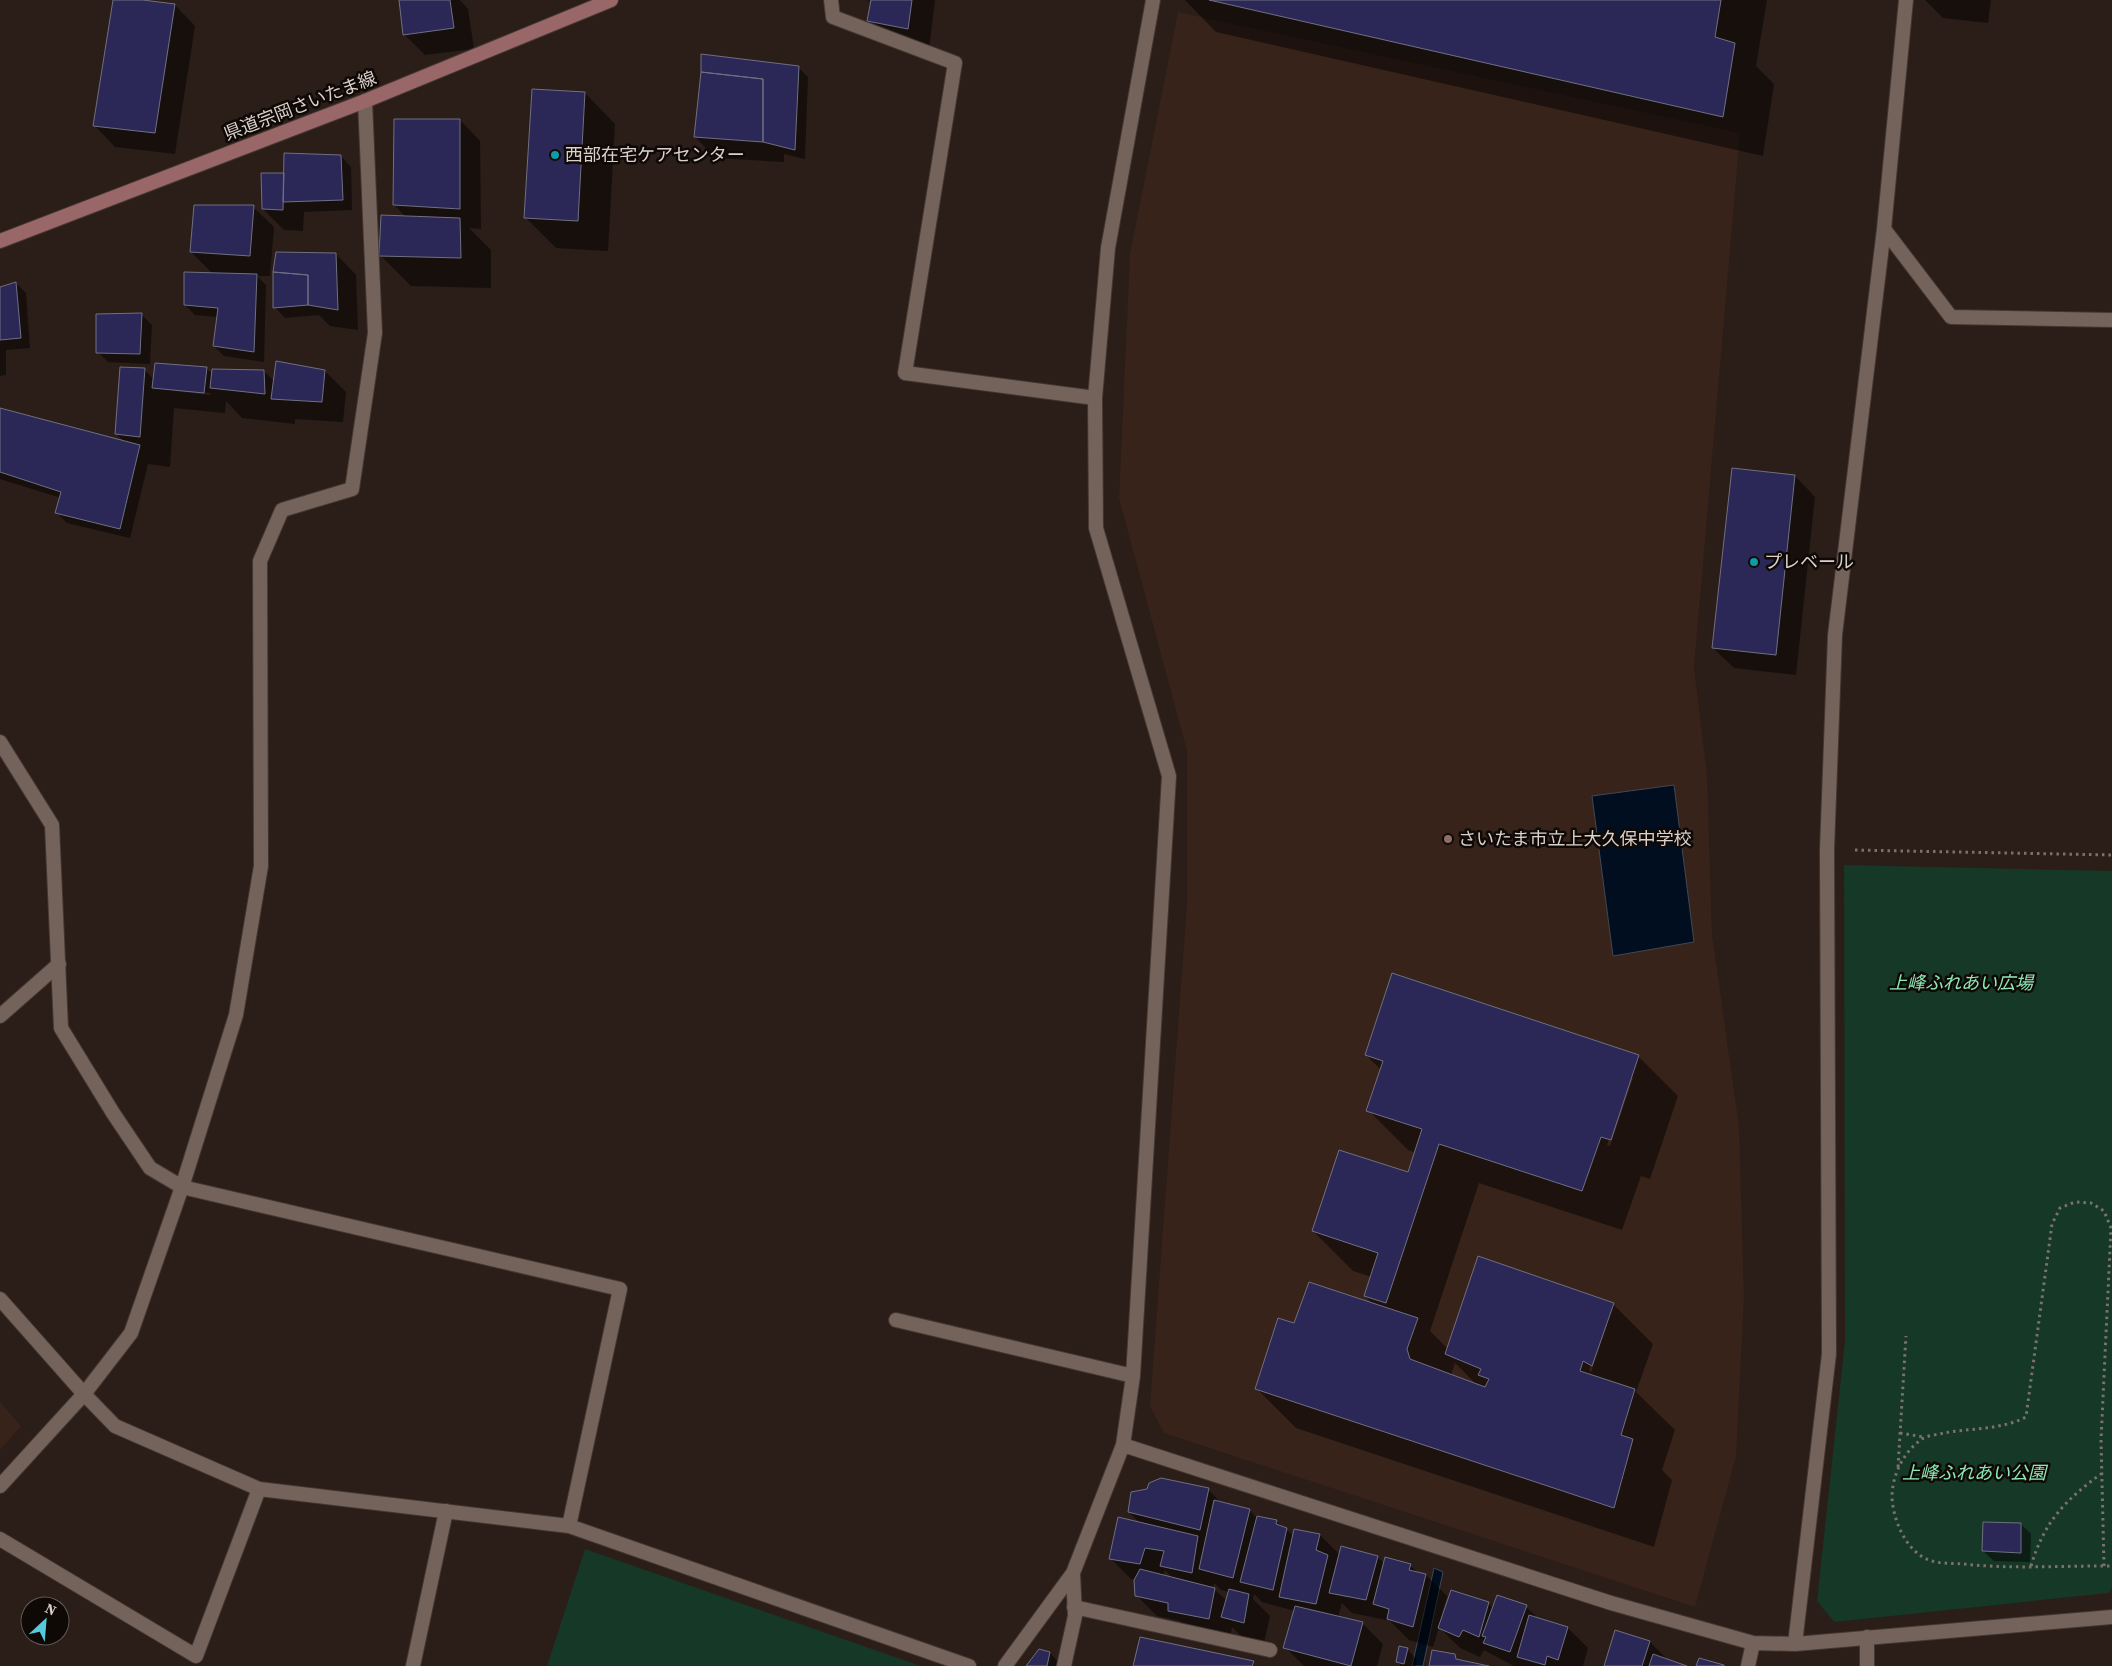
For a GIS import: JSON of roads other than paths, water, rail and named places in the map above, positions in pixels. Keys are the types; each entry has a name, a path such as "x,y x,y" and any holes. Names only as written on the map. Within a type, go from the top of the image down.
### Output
{"main road":[{"name":"県道宗岡さいたま線","path":"0,241 365,101 609,1"}],"street":[{"path":"832,0 833,17 955,63 906,373 1095,398"},
{"path":"1005,1666 1073,1573 1123,1445 1133,1376 1169,776 1096,528 1095,398 1108,248 1153,0"},
{"path":"1795,1644 1829,1354 1827,850 1835,635 1884,229 1906,0"},
{"path":"0,1486 84,1394 131,1333 182,1187 236,1016 261,866 260,561 282,510 352,489 375,333 365,101"},
{"path":"1884,229 1950,317 2112,320"},
{"path":"0,742 52,825 61,1028 113,1113 150,1168 182,1187 620,1288 569,1526"},
{"path":"0,1016 59,964"},
{"path":"0,1299 84,1394 115,1426 259,1489 569,1526 969,1666"},
{"path":"896,1320 1133,1376"},
{"path":"1123,1445 1611,1603 1753,1643 1795,1644 2112,1617"},
{"path":"0,1539 196,1656 259,1489"},
{"path":"413,1666 446,1511"},
{"path":"1064,1666 1075,1616 1073,1573"},
{"path":"1074,1607 1270,1650"},
{"path":"1867,1637 1867,1666"},
{"path":"1748,1666 1753,1643"}],"water":[{"path":"1674,785 1694,942 1613,956 1592,796"},
{"path":"1434,1568 1443,1572 1423,1666 1412,1666"}],"place":[{"name":"西部在宅ケアセンター","path":"555,155"},
{"name":"プレベール","path":"1754,562"},
{"name":"さいたま市立上大久保中学校","path":"1448,839"}],"park label":[{"name":"上峰ふれあい広場","path":"1961,983"},
{"name":"上峰ふれあい公園","path":"1974,1473"}]}
